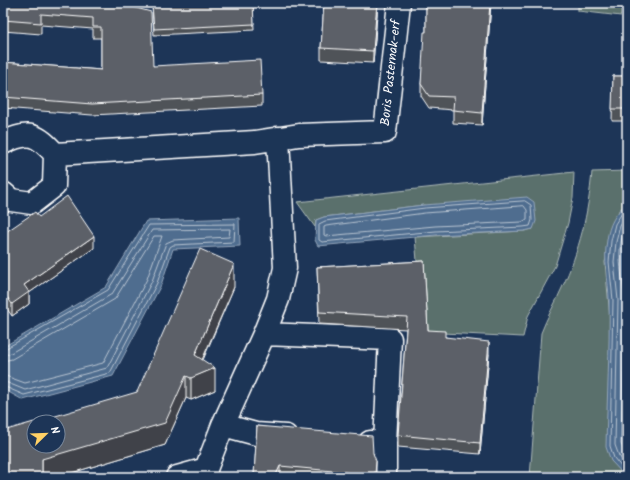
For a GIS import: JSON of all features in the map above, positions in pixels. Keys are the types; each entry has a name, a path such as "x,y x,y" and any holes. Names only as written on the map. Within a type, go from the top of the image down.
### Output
{"street":[{"name":"Boris Pasternak-erf","path":"55,154 255,142 299,135 386,132 399,3"},
{"path":"3,143 19,135 40,138 55,154 54,186 32,203 11,200 3,193"},
{"path":"177,477 206,473 223,425 278,299 285,268 278,138"},
{"path":"264,334 390,339 385,443 385,477"},
{"path":"223,425 256,434 309,438"},
{"path":"347,440 385,443"}],"green space":[{"path":"578,3 622,3 621,16 578,11"},
{"path":"627,171 627,204 619,210 605,262 624,476 626,477 530,477 541,333 574,259 582,232 588,203 592,172"},
{"path":"574,172 573,198 568,223 555,266 528,316 523,337 423,332 415,237 524,231 533,229 424,205 324,217 316,220 315,227 297,202"}],"water":[{"path":"527,197 534,202 536,221 533,229 524,231 436,235 318,246 315,240 316,220 324,217 424,205"},
{"path":"627,204 626,477 611,461 606,447 609,355 609,293 606,248 611,224 619,211"},
{"path":"239,218 240,246 173,249 161,285 113,376 23,400 3,389 3,347 106,287 146,221"}],"building":[{"path":"3,3 118,3 151,12 153,66 260,60 262,95 92,104 3,97 3,62 101,70 101,27 93,27 93,18 41,14 41,23 3,20"},
{"path":"253,3 254,24 154,29 152,5"},
{"path":"324,3 377,3 373,51 321,48"},
{"path":"426,3 490,3 482,113 453,110 454,97 429,96 421,84 424,32 426,32"},
{"path":"626,41 627,41 627,76"},
{"path":"613,76 627,76 627,109 612,109"},
{"path":"67,196 94,236 24,285 29,292 12,304 7,297 3,299 3,234 35,212 39,217"},
{"path":"200,249 234,264 195,355 215,368 191,378 186,376 165,423 66,452 66,414 62,414 137,392"},
{"path":"424,261 428,330 445,331 445,337 489,342 480,443 398,435 407,317 319,312 317,267"},
{"path":"26,424 26,454 59,454 42,459 42,477 3,477 3,431"},
{"path":"257,426 372,436 373,453 376,461 375,475 280,466 275,477 257,477 254,475"}]}
